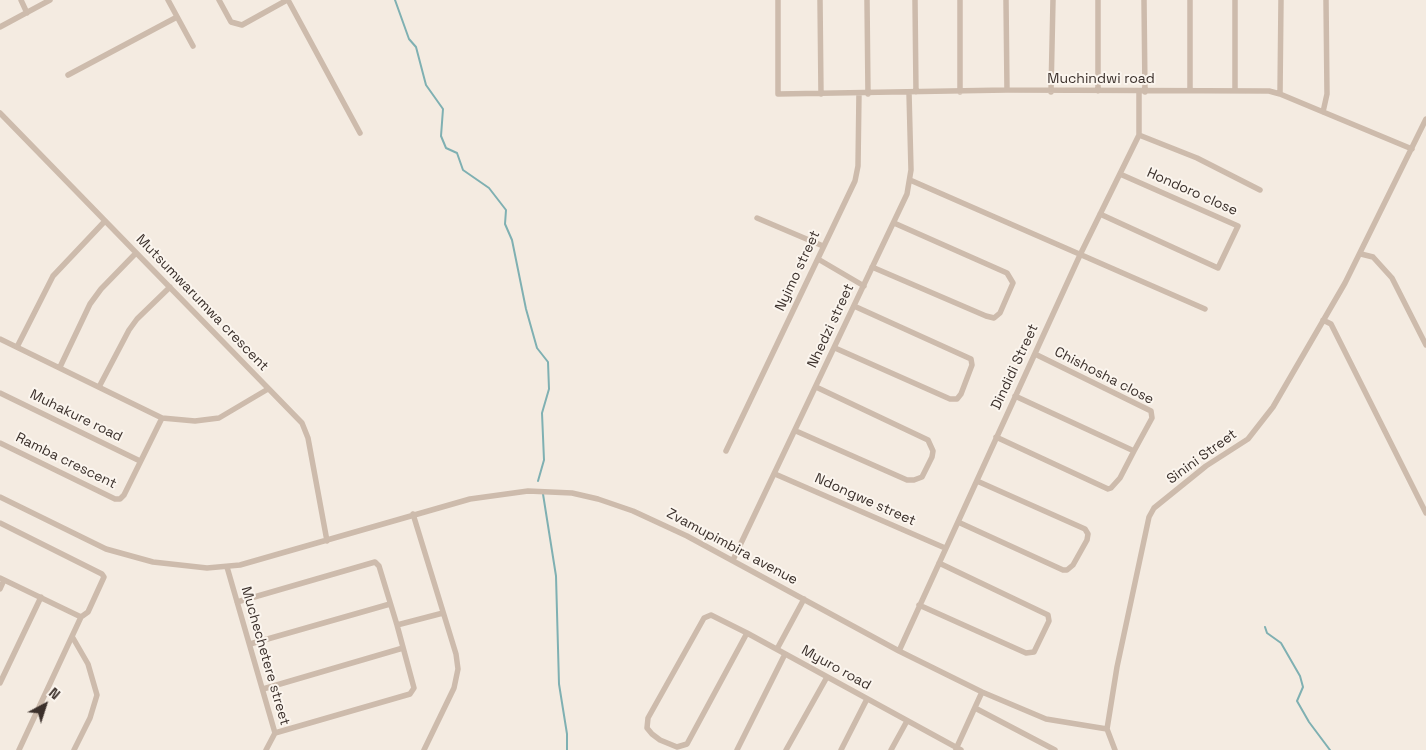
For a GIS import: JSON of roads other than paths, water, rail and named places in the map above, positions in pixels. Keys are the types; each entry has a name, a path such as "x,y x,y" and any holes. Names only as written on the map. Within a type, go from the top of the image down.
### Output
{"street":[{"path":"21,0 28,13"},
{"path":"0,28 50,0"},
{"path":"168,0 193,46"},
{"path":"220,0 231,22 242,25 287,0 360,133"},
{"name":"Muchindwi road","path":"778,0 778,94 868,94 1007,90 1051,92 1190,89 1269,91 1412,148"},
{"path":"820,0 822,94"},
{"path":"867,0 868,94"},
{"path":"915,0 916,92"},
{"path":"960,0 960,92"},
{"path":"1006,0 1007,90"},
{"path":"1051,92 1053,0"},
{"path":"1098,0 1098,91"},
{"name":"Dindidi Street","path":"899,650 1080,255 1139,135 1144,0"},
{"path":"1190,0 1190,89"},
{"path":"1235,0 1235,91"},
{"path":"1280,94 1281,0"},
{"path":"1323,112 1326,94 1326,0"},
{"path":"68,75 177,17"},
{"name":"Nyimo street","path":"726,451 858,173 858,93"},
{"name":"Nhedzi street","path":"733,560 796,431 907,194 910,180 909,93"},
{"name":"Mutsumwarumwa crescent","path":"0,113 268,388 305,429 327,541"},
{"name":"Sinini Street","path":"1107,729 1117,667 1149,517 1154,508 1206,466 1248,439 1273,407 1361,254 1426,119"},
{"path":"1139,135 1197,158 1260,190"},
{"name":"Hondoro close","path":"1100,214 1218,268 1238,226 1120,174"},
{"path":"910,180 1205,309"},
{"path":"757,218 823,246"},
{"path":"17,347 53,276 105,221"},
{"path":"872,267 986,316 994,318 1000,312 1013,283 1007,273 894,223"},
{"path":"60,368 90,304 101,289 136,253"},
{"path":"1361,254 1373,257 1392,278 1426,345"},
{"path":"818,259 864,286"},
{"path":"100,387 133,324 170,287"},
{"path":"835,348 950,399 957,399 961,394 972,365 971,359 854,306"},
{"path":"1322,320 1331,324 1426,513"},
{"path":"0,339 162,418 195,422 218,418 268,388"},
{"name":"Chishosha close","path":"1034,354 1151,411 1152,418 1134,451"},
{"path":"796,431 907,480 922,477 932,457 933,451 928,440 816,387"},
{"name":"Muhakure road","path":"0,393 140,461"},
{"path":"996,437 1108,489 1120,478 1134,451 1015,396"},
{"name":"Ramba crescent","path":"0,443 115,499 124,495 162,418"},
{"name":"Ndongwe street","path":"775,474 945,548"},
{"path":"958,522 1062,570 1067,570 1073,565 1087,540 1088,534 1086,529 977,481"},
{"name":"Zvamupimbira avenue","path":"0,497 106,548 153,562 207,568 228,567 327,541 413,514 470,499 506,493 550,491 572,493 598,499 633,511 687,536 899,650 982,692 1046,719 1107,729"},
{"path":"413,514 456,654 458,677 424,750"},
{"path":"0,523 103,575 104,580 88,612 82,617 19,750"},
{"path":"237,602 372,563 378,566 397,625 414,688 408,695 275,733"},
{"path":"919,605 1026,654 1034,652 1049,621 1048,614 939,563"},
{"name":"Muchechetere street","path":"228,567 275,733 266,750"},
{"path":"0,589 2,579 82,617"},
{"path":"0,683 41,597"},
{"path":"777,650 804,599"},
{"path":"250,644 390,604"},
{"path":"397,625 443,613"},
{"name":"Myuro road","path":"747,633 686,744 677,746 666,743 652,734 647,728 648,718 704,618 711,615 747,633 957,749"},
{"path":"73,638 88,664 97,695 90,718 74,750"},
{"path":"263,689 403,648"},
{"path":"737,750 785,654"},
{"path":"786,750 826,677"},
{"path":"957,749 982,692"},
{"path":"841,750 867,699"},
{"path":"975,708 1054,750"},
{"path":"891,750 907,721"},
{"path":"1107,729 1115,750"}],"waterway":[{"path":"395,0 409,39 416,47 426,85 443,109 441,136 446,148 457,153 463,170 489,188 506,210 505,224 512,240 526,309 537,348 548,362 549,389 542,413 544,460 538,481"},
{"path":"543,494 556,576 559,684 567,734 567,750"},
{"path":"1265,627 1267,633 1281,643 1300,676 1303,687 1297,701 1309,722 1330,750"}]}
